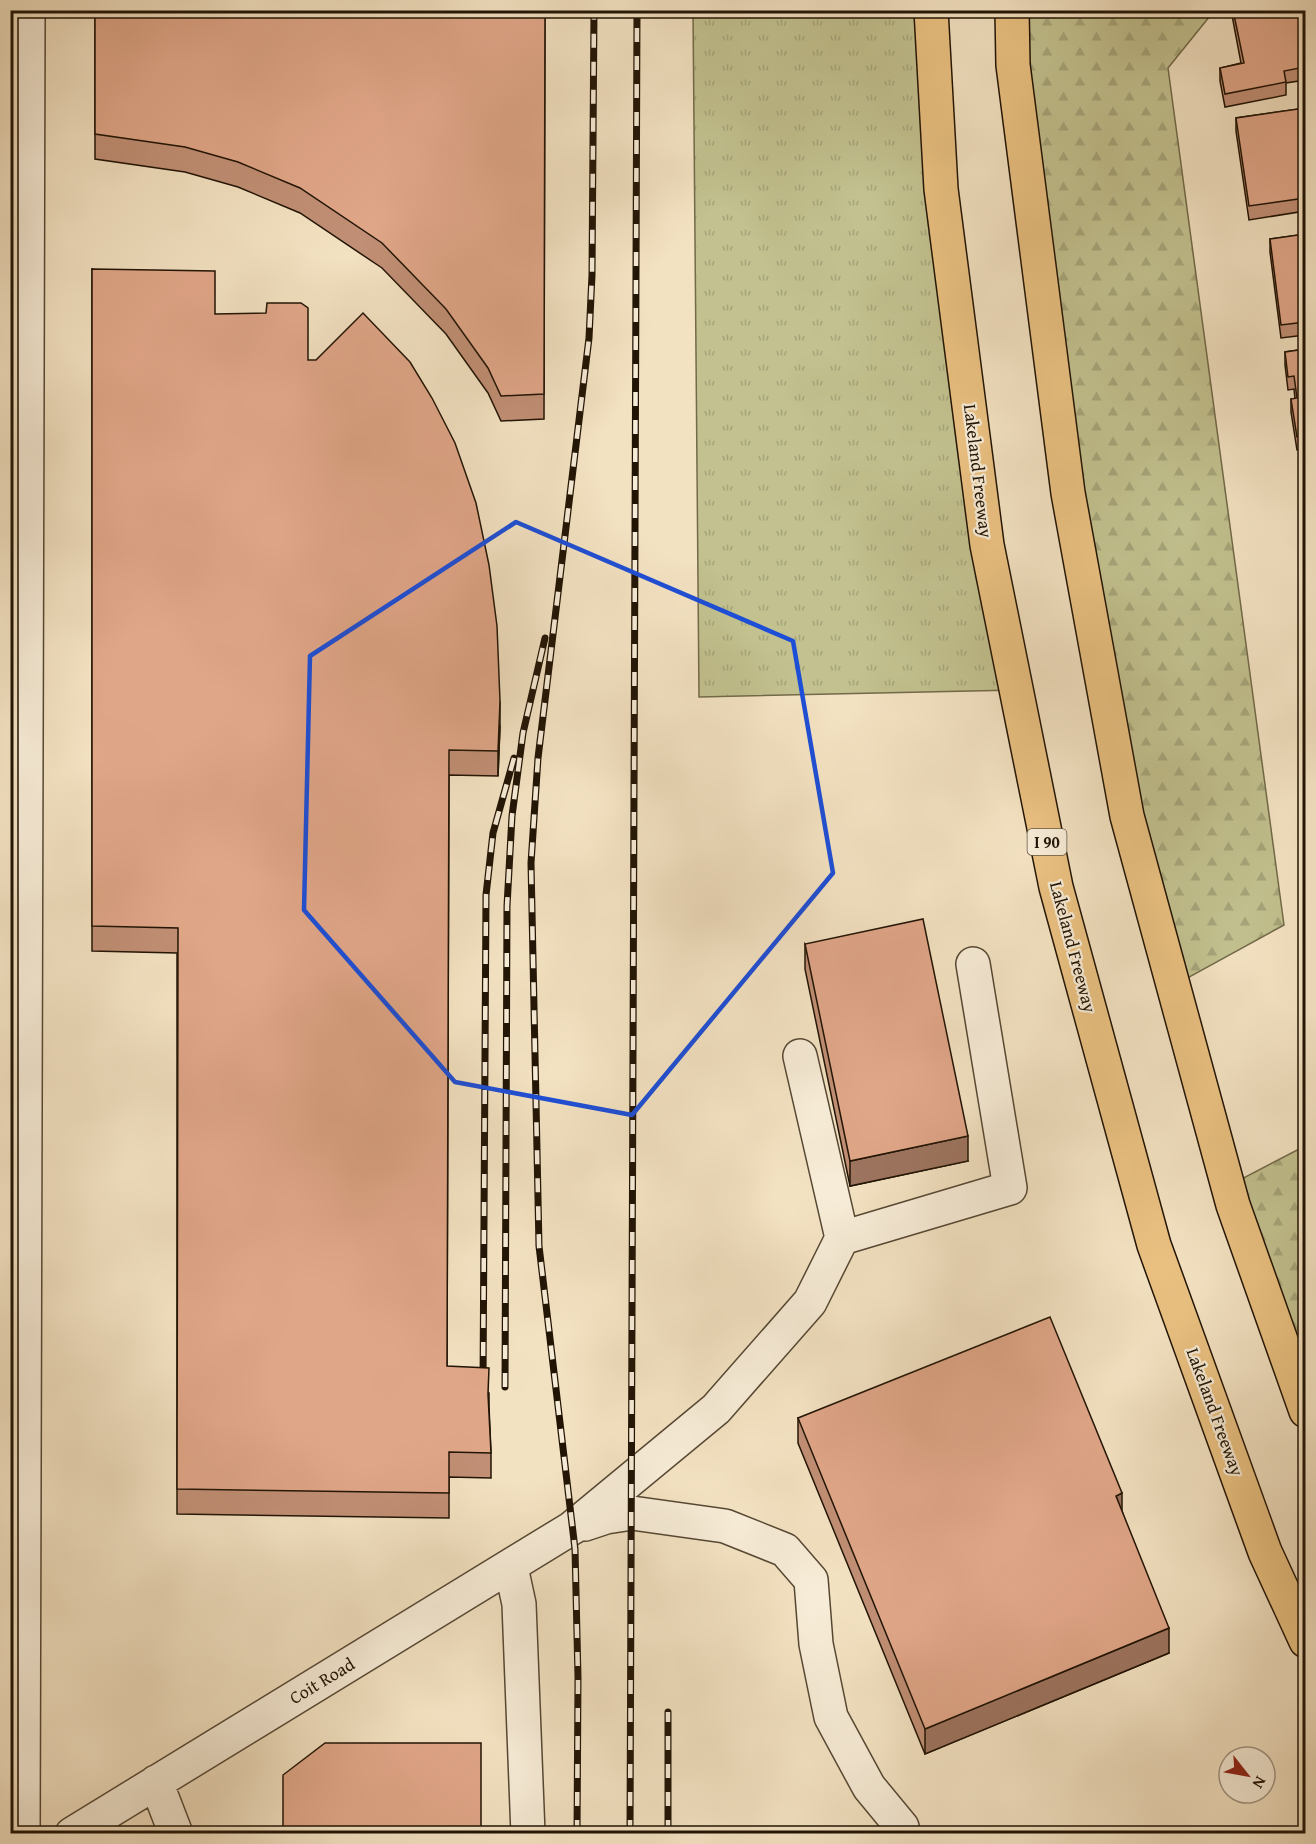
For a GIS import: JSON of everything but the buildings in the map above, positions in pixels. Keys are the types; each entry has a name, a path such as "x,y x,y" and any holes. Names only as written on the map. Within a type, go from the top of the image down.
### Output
{"highway":[{"name":"Lakeland Freeway","path":"931,10 941,189 987,545 1056,887 1154,1245 1265,1552 1305,1641"},
{"path":"1012,10 1013,65 1068,493 1127,816 1233,1205 1305,1411"}],"street":[{"path":"23,1833 25,279 28,10"},
{"path":"842,1238 1010,1188 972,964"},
{"path":"572,1528 716,1408 810,1302 842,1238 800,1056"},
{"path":"572,1528 606,1517 632,1513 724,1526 785,1550 811,1580 816,1644 831,1718 868,1787 902,1827"},
{"name":"Coit Road","path":"72,1833 572,1528"},
{"path":"511,1567 519,1604 528,1833"},
{"path":"156,1782 176,1833"}],"highlighted area":[{"path":"516,522 793,641 833,873 632,1115 455,1082 304,910 310,656"}],"green space":[{"path":"693,11 931,11 1016,690 699,697"},
{"path":"1012,11 1214,11 1168,68 1284,925 1173,986 1127,816"},
{"path":"1305,1146 1305,1411 1228,1186"}],"railway":[{"path":"577,1834 578,1678 575,1549 539,1246 531,863 538,758 589,338 592,275 594,10"},
{"path":"630,1834 637,10"},
{"path":"505,1387 507,906 512,816 523,733 545,638"},
{"path":"483,1384 486,895 493,833 514,758"},
{"path":"668,1712 668,1834"}]}
